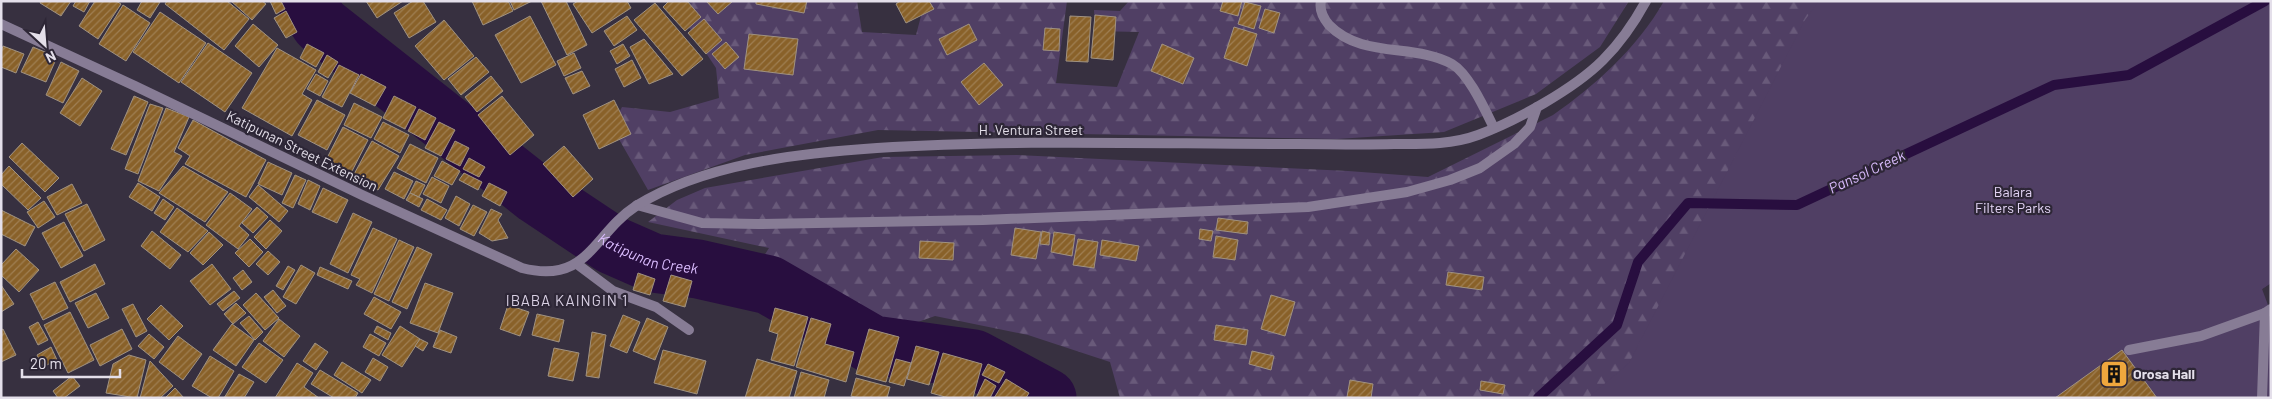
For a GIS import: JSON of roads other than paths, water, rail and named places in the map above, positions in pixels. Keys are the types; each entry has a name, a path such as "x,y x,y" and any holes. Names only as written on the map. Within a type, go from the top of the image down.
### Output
{"street":[{"path":"1321,1 1324,19 1338,34 1356,43 1430,57 1452,64 1463,75 1494,128"},
{"name":"H. Ventura Street","path":"593,251 620,218 674,187 712,173 811,154 876,148 971,144 1426,144 1452,142 1494,128 1537,107 1600,63 1618,44 1646,1"},
{"name":"Katipunan Street Extension","path":"1,24 362,195 522,268 549,272 576,264 593,251"},
{"path":"638,206 702,223 758,224 982,220 1308,207 1407,192 1450,180 1480,168 1514,144 1530,126 1537,107"},
{"path":"576,264 613,290 656,307 689,330"},
{"path":"2129,350 2201,336 2268,311 2262,398"}],"waterway":[{"name":"Katipunan Creek","path":"306,1 320,24 537,195 612,245 653,263 698,269 769,285 873,345 974,359 1047,398"},
{"name":"Pansol Creek","path":"1538,398 1617,325 1638,262 1688,203 1797,205 2054,85 2129,75 2265,1"}],"place":[{"name":"Orosa Hall","path":"2114,374"}],"district":[{"name":"IBABA KAINGIN 1","path":"567,301"}],"park label":[{"name":"Balara Filters Parks","path":"2013,200"}]}
